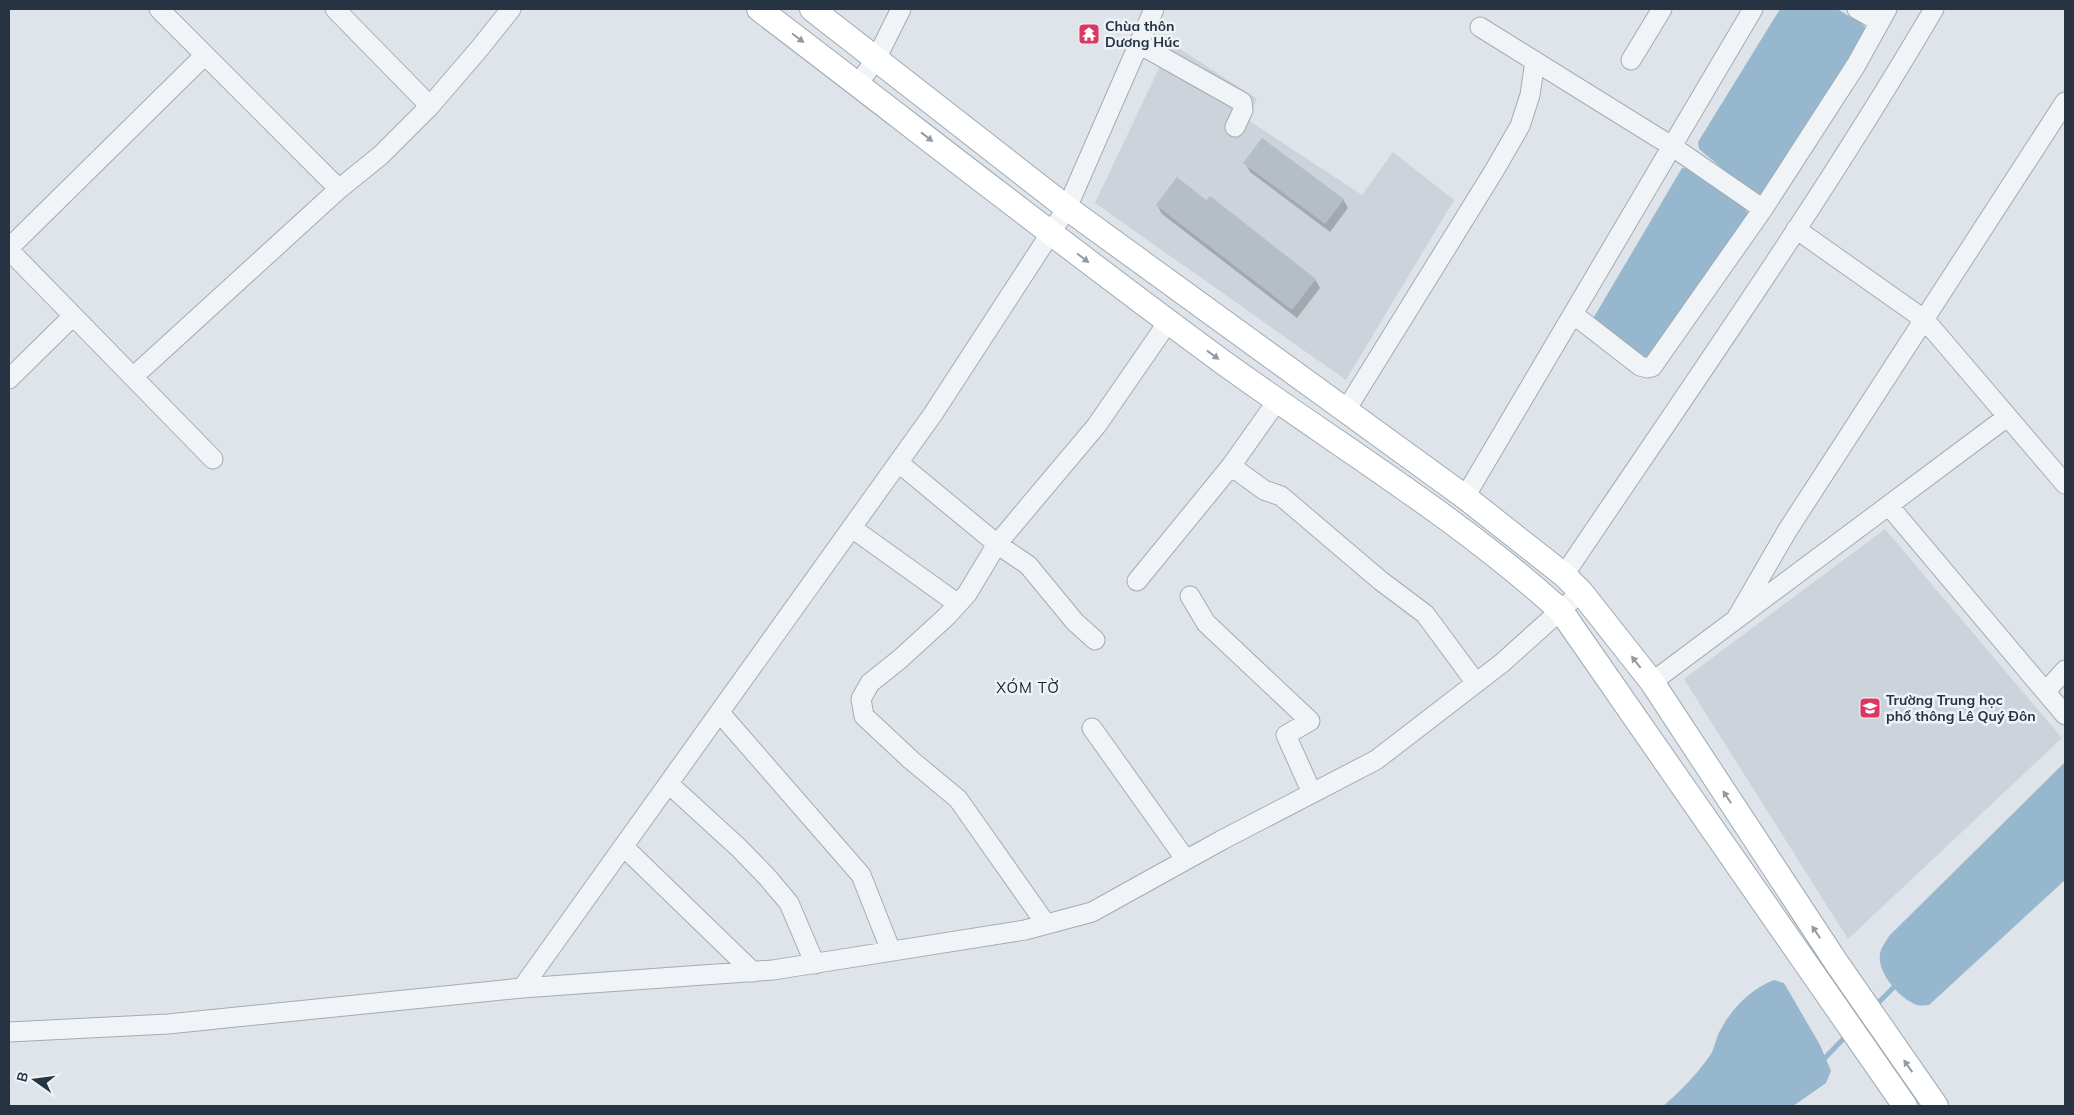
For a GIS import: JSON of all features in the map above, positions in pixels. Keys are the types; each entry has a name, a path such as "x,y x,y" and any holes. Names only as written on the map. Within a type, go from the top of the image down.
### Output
{"main road":[{"path":"759,9 1050,234 1277,401 1437,512 1498,558 1561,611 1902,1105"},
{"path":"812,9 1067,208 1466,497 1564,575 1581,592 1652,682 1758,844 1936,1106"},
{"path":"1734,859 1758,844"}],"street":[{"path":"159,9 338,189"},
{"path":"335,9 430,106"},
{"path":"133,377 338,189 381,155 430,106 511,9"},
{"path":"858,84 876,59 901,9"},
{"path":"522,988 899,463 1067,208 1154,9"},
{"path":"1631,60 1662,9"},
{"path":"1466,497 1753,9"},
{"path":"1573,314 1640,366 1652,367 1763,209 1856,65 1883,15 1857,9"},
{"path":"1564,575 1796,230 1934,9"},
{"path":"1480,27 1673,147 1763,209"},
{"path":"1139,44 1242,102 1243,110 1235,127"},
{"path":"205,56 9,249 214,459"},
{"path":"1346,410 1520,126 1530,95 1535,61"},
{"path":"1736,619 1787,531 2065,102"},
{"path":"1796,230 1925,320 2006,417 2062,471"},
{"path":"9,379 73,316"},
{"path":"1046,924 958,799 911,760 864,716 861,699 870,684 906,653 967,594 997,544 1097,425 1168,322"},
{"path":"1137,581 1231,466 1277,401"},
{"path":"1652,682 2006,417"},
{"path":"899,463 997,544 1028,565 1075,622 1095,640"},
{"path":"1231,466 1264,490 1281,496 1381,581 1425,614 1476,683"},
{"path":"1889,506 2065,715"},
{"path":"852,528 958,604"},
{"path":"9,1032 168,1024 522,988 753,972 815,964 1024,930 1092,912 1376,760 1476,683 1581,592"},
{"path":"1190,596 1206,623 1310,721 1286,735 1312,793"},
{"path":"2046,691 2065,670"},
{"path":"720,713 861,875 891,951"},
{"path":"1092,728 1186,860"},
{"path":"669,784 751,860 789,902 815,964"},
{"path":"624,847 753,972"}],"shaded area":[{"path":"1171,43 1257,99 1248,120 1362,195 1393,152 1454,200 1346,380 1095,203"},
{"name":"Trường Trung học phổ thông Lê Quý Đôn","path":"1885,529 2062,738 1848,939 1684,679"}],"water":[{"path":"1780,9 1837,9 1865,27 1865,38 1763,195 1753,194 1699,149 1698,142"},
{"path":"1682,168 1692,169 1744,208 1749,214 1647,359 1594,321 1594,317"},
{"path":"2065,762 2065,880 1929,1005 1918,1005 1910,1002 1891,984 1882,969 1880,954 1889,936"},
{"path":"1774,980 1784,983 1820,1045 1831,1071 1826,1083 1793,1106 1663,1106 1706,1061 1721,1029 1737,1006 1758,988"}],"building":[{"path":"1262,138 1344,199 1325,224 1243,163"},
{"path":"1177,177 1206,200 1210,196 1316,279 1292,310 1156,205"}],"waterway":[{"path":"1874,1007 1898,983"},
{"path":"1821,1062 1845,1037"}],"place":[{"name":"Chùa thôn Dương Húc","path":"1089,34"},
{"name":"Trường Trung học phổ thông Lê Quý Đôn","path":"1870,708"}],"district":[{"name":"XÓM TỜ","path":"1028,688"}]}
